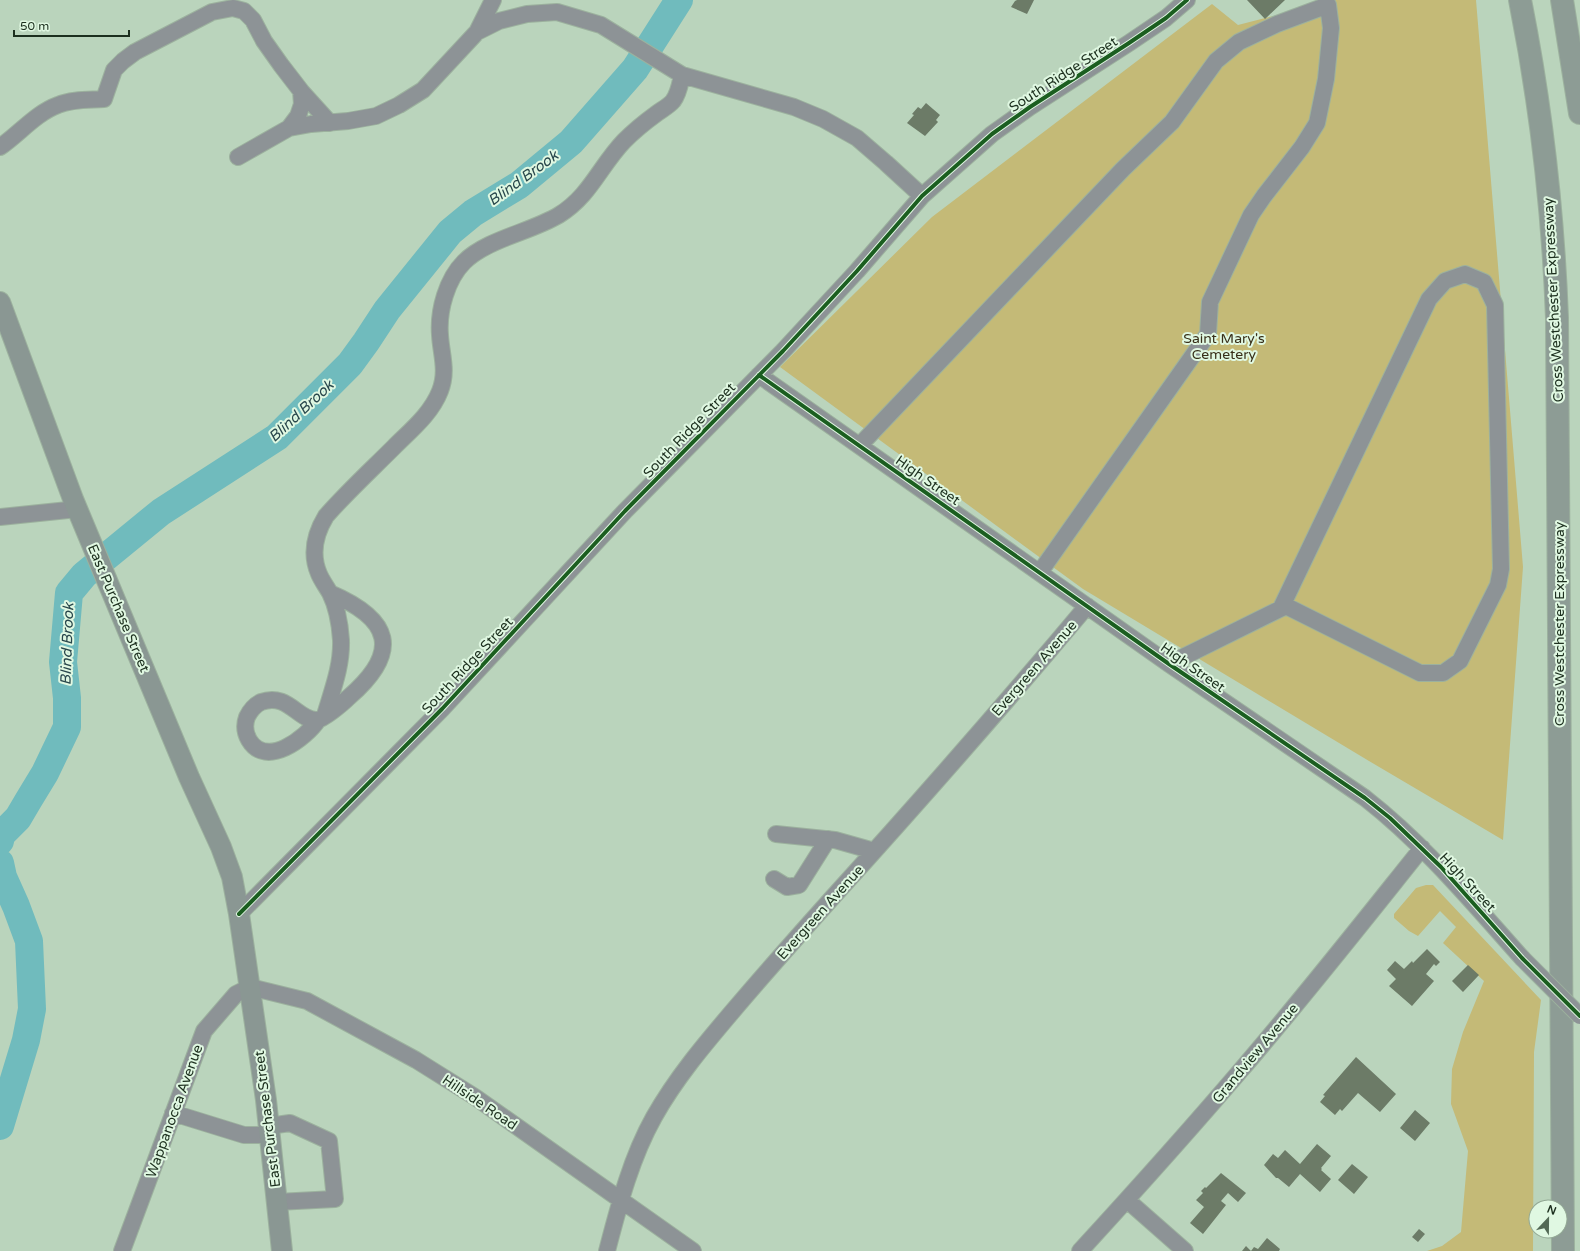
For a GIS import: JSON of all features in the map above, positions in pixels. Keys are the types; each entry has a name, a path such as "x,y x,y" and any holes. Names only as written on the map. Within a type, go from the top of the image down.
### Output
{"highway":[{"name":"Cross Westchester Expressway","path":"1520,0 1533,72 1544,155 1556,291 1558,373 1563,1251"},
{"path":"1562,0 1580,113"},
{"path":"1560,1199 1562,1169"},
{"path":"1554,1251 1555,1239"}],"main road":[{"name":"East Purchase Street","path":"0,302 78,509 232,876 250,987 269,1130 282,1251"}],"street":[{"path":"238,157 289,128 376,116 399,105 424,90 477,32 493,0"},
{"path":"541,0 557,12"},
{"name":"South Ridge Street","path":"239,914 442,709 625,511 783,351 857,271 922,196 992,134 1030,107 1130,43 1166,18 1187,0"},
{"path":"860,445 1123,169 1172,122 1216,60 1239,42 1277,24 1331,3 1331,28 1326,79 1317,122 1302,147 1251,215 1210,302 1208,334 1040,572"},
{"path":"0,147 57,105 73,101 104,99 114,70 122,61 134,52 212,12 233,8 244,11 253,20 264,41 281,65 301,91 330,122"},
{"path":"477,32 499,21 527,14 557,12 601,25 682,75 794,107 822,118 857,138 922,196"},
{"path":"330,593 367,615 374,621 383,636 384,645 382,654 372,673 364,683 335,710 321,717 338,672 341,652 339,626 330,593 319,574 316,562 314,549 319,527 337,503 417,424 435,402 445,370 439,333 443,304 447,289 464,262 487,246 558,216 584,195 623,142 672,101 678,92 682,75"},
{"path":"289,128 298,116 302,104 301,91"},
{"path":"1169,664 1286,606 1420,673 1443,673 1460,661 1498,585 1501,569 1495,305 1484,282 1465,274 1445,281 1429,299 1281,608"},
{"name":"High Street","path":"759,375 1169,664 1364,798 1390,818 1441,867 1522,958 1580,1016"},
{"path":"0,517 78,509"},
{"name":"Evergreen Avenue","path":"607,1251 621,1200 636,1156 654,1117 697,1052 1040,663 1087,606"},
{"path":"776,834 828,840 874,851"},
{"path":"774,879 787,887 800,885 828,840"},
{"name":"Grandview Avenue","path":"1080,1251 1127,1200 1251,1058 1422,848"},
{"name":"Hillside Road","path":"250,987 306,1001 416,1060 475,1097 693,1251"},
{"name":"Wappanocca Avenue","path":"122,1251 204,1030 236,994 250,987"},
{"path":"173,1113 244,1135 269,1130 290,1123 329,1141 334,1199 277,1202"},
{"path":"1127,1200 1185,1251"}],"green space":[{"name":"Saint Mary's Cemetery","path":"1325,0 1476,0 1523,567 1503,840 1083,589 780,367 932,217 1212,4 1238,25 1305,8"},
{"path":"1426,885 1433,885 1541,1000 1534,1052 1533,1199 1528,1199 1528,1239 1533,1239 1533,1251 1427,1251 1442,1246 1461,1232 1468,1151 1451,1104 1452,1069 1463,1032 1484,981 1443,943 1456,927 1440,911 1418,936 1409,931 1394,918 1394,914 1416,888"}],"building":[{"path":"1017,0 1034,0 1027,14 1011,7"},
{"path":"1247,0 1285,0 1265,19"},
{"path":"926,103 940,115 936,120 938,122 925,136 907,123 914,115 912,114 918,107 921,109"},
{"path":"1427,949 1440,962 1436,966 1434,964 1426,974 1434,981 1412,1006 1389,986 1396,979 1387,970 1395,961 1404,969 1412,961 1413,963"},
{"path":"1468,965 1479,975 1463,992 1452,981"},
{"path":"1356,1057 1396,1094 1380,1112 1358,1093 1342,1111 1340,1109 1335,1115 1320,1102 1325,1096 1323,1095"},
{"path":"1415,1110 1430,1123 1415,1141 1400,1128"},
{"path":"1317,1144 1331,1156 1321,1170 1331,1179 1320,1192 1300,1174 1289,1187 1276,1178 1264,1165 1273,1154 1278,1158 1285,1150 1300,1164"},
{"path":"1352,1164 1368,1177 1354,1194 1338,1180"},
{"path":"1221,1173 1246,1193 1238,1202 1228,1193 1221,1201 1226,1205 1203,1234 1190,1223 1204,1207 1196,1200 1203,1193 1201,1191"},
{"path":"1419,1229 1425,1234 1418,1242 1412,1237"},
{"path":"1267,1238 1280,1249 1279,1251 1251,1251 1254,1247 1258,1249"},
{"path":"1246,1246 1251,1251 1242,1251"}],"waterway":[{"name":"Blind Brook","path":"0,841 1,835 18,818 45,773 67,727 67,698 63,662 69,593 84,575 161,512 277,437 350,364 387,310 450,232 473,213 519,185 571,142 635,69 679,0"},
{"name":"Blind Brook","path":"0,863 3,877 29,941 32,1009 26,1040 0,1126"}],"cycle path":[{"path":"239,914 442,709 625,511 783,351 857,271 922,196 992,134 1030,107 1166,18 1187,0"},
{"path":"759,375 1169,664 1365,798 1390,818 1441,867 1522,958 1580,1016"}]}
